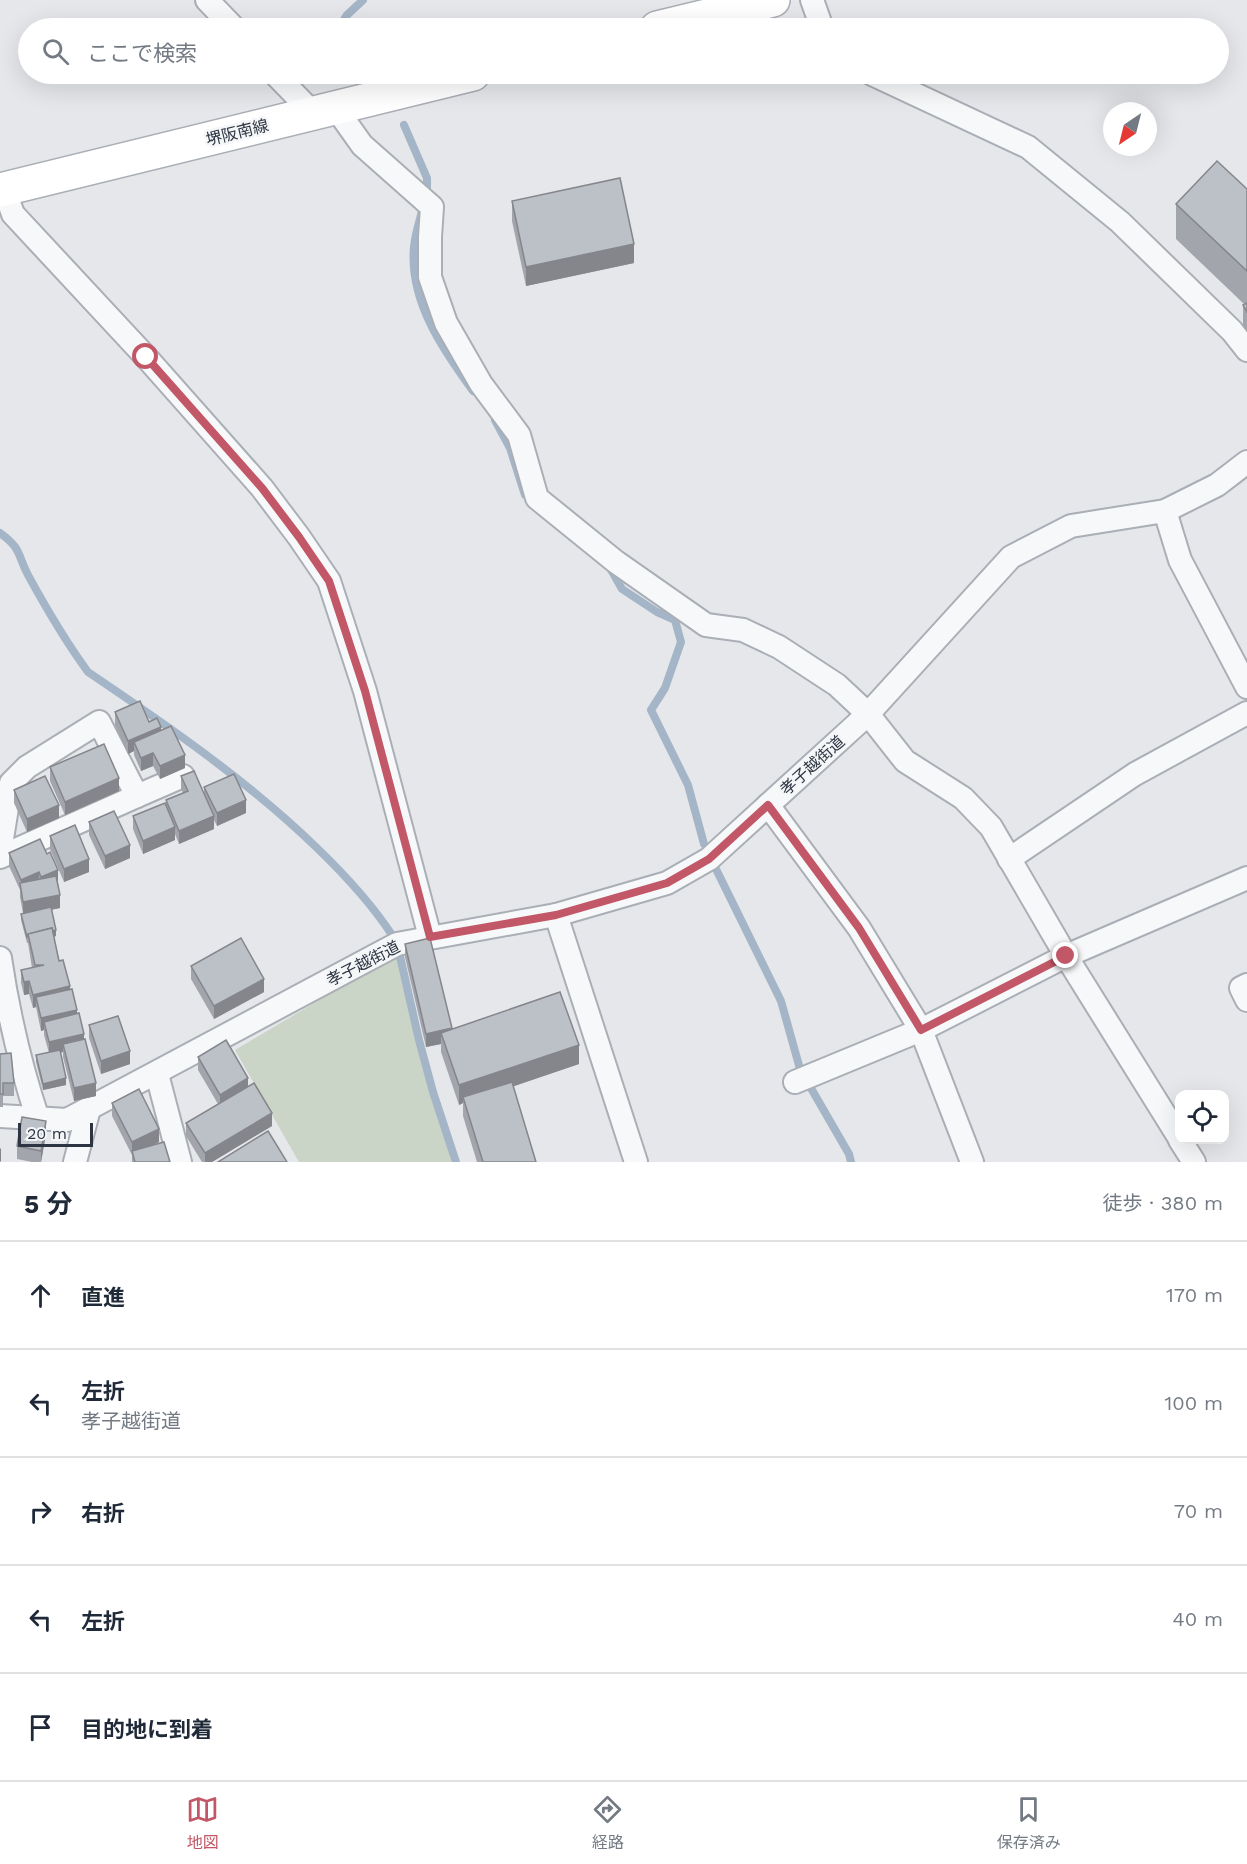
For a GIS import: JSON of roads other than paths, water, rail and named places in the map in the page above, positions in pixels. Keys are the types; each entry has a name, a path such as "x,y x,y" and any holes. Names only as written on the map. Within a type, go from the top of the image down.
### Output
{"main road":[{"path":"698,18 773,0"},
{"name":"堺阪南線","path":"2,190 432,84"}],"street":[{"path":"207,0 224,18"},
{"path":"812,0 818,18"},
{"path":"289,84 324,110 432,207 430,277 446,323 481,384 519,435 537,498 616,562 706,625 743,630 779,647 837,685 868,714 905,761 963,798 991,827 1066,956 1175,1131"},
{"path":"893,84 1028,147 1120,222 1232,331 1247,350"},
{"path":"2,190 13,214 146,357 262,488 329,581 365,691 430,937"},
{"name":"孝子越街道","path":"0,1116 67,1120 397,944 556,915 667,883 709,859 868,714 1011,557 1071,526 1165,511 1217,485 1247,462"},
{"path":"1165,511 1179,560 1247,687"},
{"path":"1010,859 1135,774 1247,712"},
{"path":"0,851 11,783 27,767 99,722 137,796"},
{"path":"0,857 183,776"},
{"path":"768,805 859,928 921,1030 972,1162"},
{"path":"795,1082 921,1030 1066,956 1247,878"},
{"path":"556,915 636,1162"},
{"path":"0,958 3,982 38,1119"},
{"path":"1247,985 1241,988 1247,1000"},
{"path":"157,1074 180,1162"},
{"path":"75,1162 89,1109"},
{"path":"1183,1144 1194,1162"}],"waterway":[{"path":"345,18 363,0"},
{"path":"404,125 427,178 427,194"},
{"path":"422,211 414,247 417,287 430,324 450,359 473,391"},
{"path":"495,420 510,448 525,495"},
{"path":"0,533 16,548 49,612 88,672 207,755 291,823 347,879 392,935"},
{"path":"609,566 622,589 657,612 675,620 681,642 665,688 651,710 688,785 704,844"},
{"path":"714,865 781,1001 800,1069"},
{"path":"399,952 433,1092 456,1162"},
{"path":"808,1083 849,1154 851,1162"}]}
